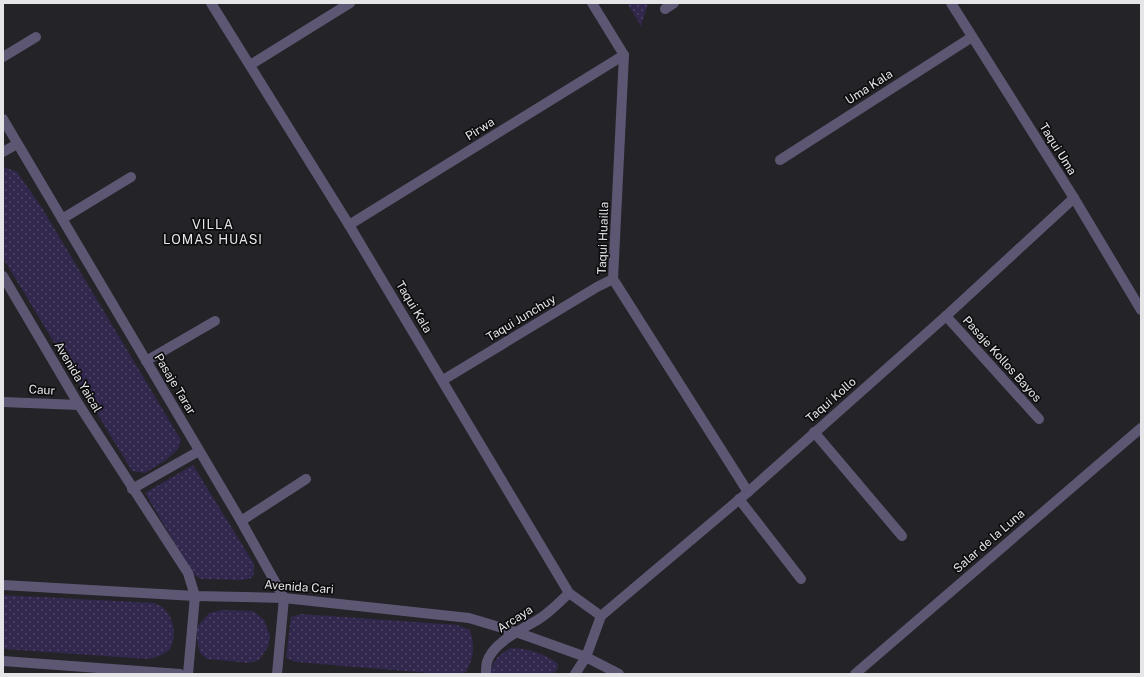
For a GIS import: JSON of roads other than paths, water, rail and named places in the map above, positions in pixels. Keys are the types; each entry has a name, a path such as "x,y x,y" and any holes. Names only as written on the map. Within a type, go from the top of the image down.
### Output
{"street":[{"name":"Taqui Kala","path":"211,3 349,225 569,593 601,616"},
{"path":"250,65 350,3"},
{"path":"592,3 624,55"},
{"name":"Taqui Uma","path":"951,3 1074,198 1141,310"},
{"path":"3,56 36,37"},
{"name":"Uma Kala","path":"780,160 972,37"},
{"name":"Pirwa","path":"349,225 624,55"},
{"name":"Taqui Huailla","path":"624,55 613,279 748,492"},
{"name":"Pasaje Tarar","path":"3,119 241,521 284,598"},
{"path":"3,152 18,144"},
{"path":"62,219 131,177"},
{"name":"Taqui Kollo","path":"601,616 748,492 946,316 1074,198"},
{"name":"Avenida Yaical","path":"3,276 79,405 132,489 188,573 195,596 188,674"},
{"name":"Taqui Junchuy","path":"443,380 597,287 613,279"},
{"name":"Pasaje Kollos Bayos","path":"946,316 1039,419"},
{"path":"146,361 215,321"},
{"name":"Caur","path":"3,402 79,405"},
{"name":"Salar de la Luna","path":"855,674 1141,428"},
{"path":"814,432 902,536"},
{"path":"132,489 199,451"},
{"path":"241,521 306,479"},
{"path":"740,499 801,579"},
{"name":"Avenida Cari","path":"3,585 195,596 284,598 469,618 516,632 586,657 619,674"},
{"name":"Arcaya","path":"486,674 487,661 494,649 516,632 540,619 569,593"},
{"path":"277,674 284,598"},
{"path":"575,674 586,657 601,616"},
{"path":"3,661 180,674"}],"district":[{"name":"VILLA LOMAS HUASI","path":"213,232"}]}
